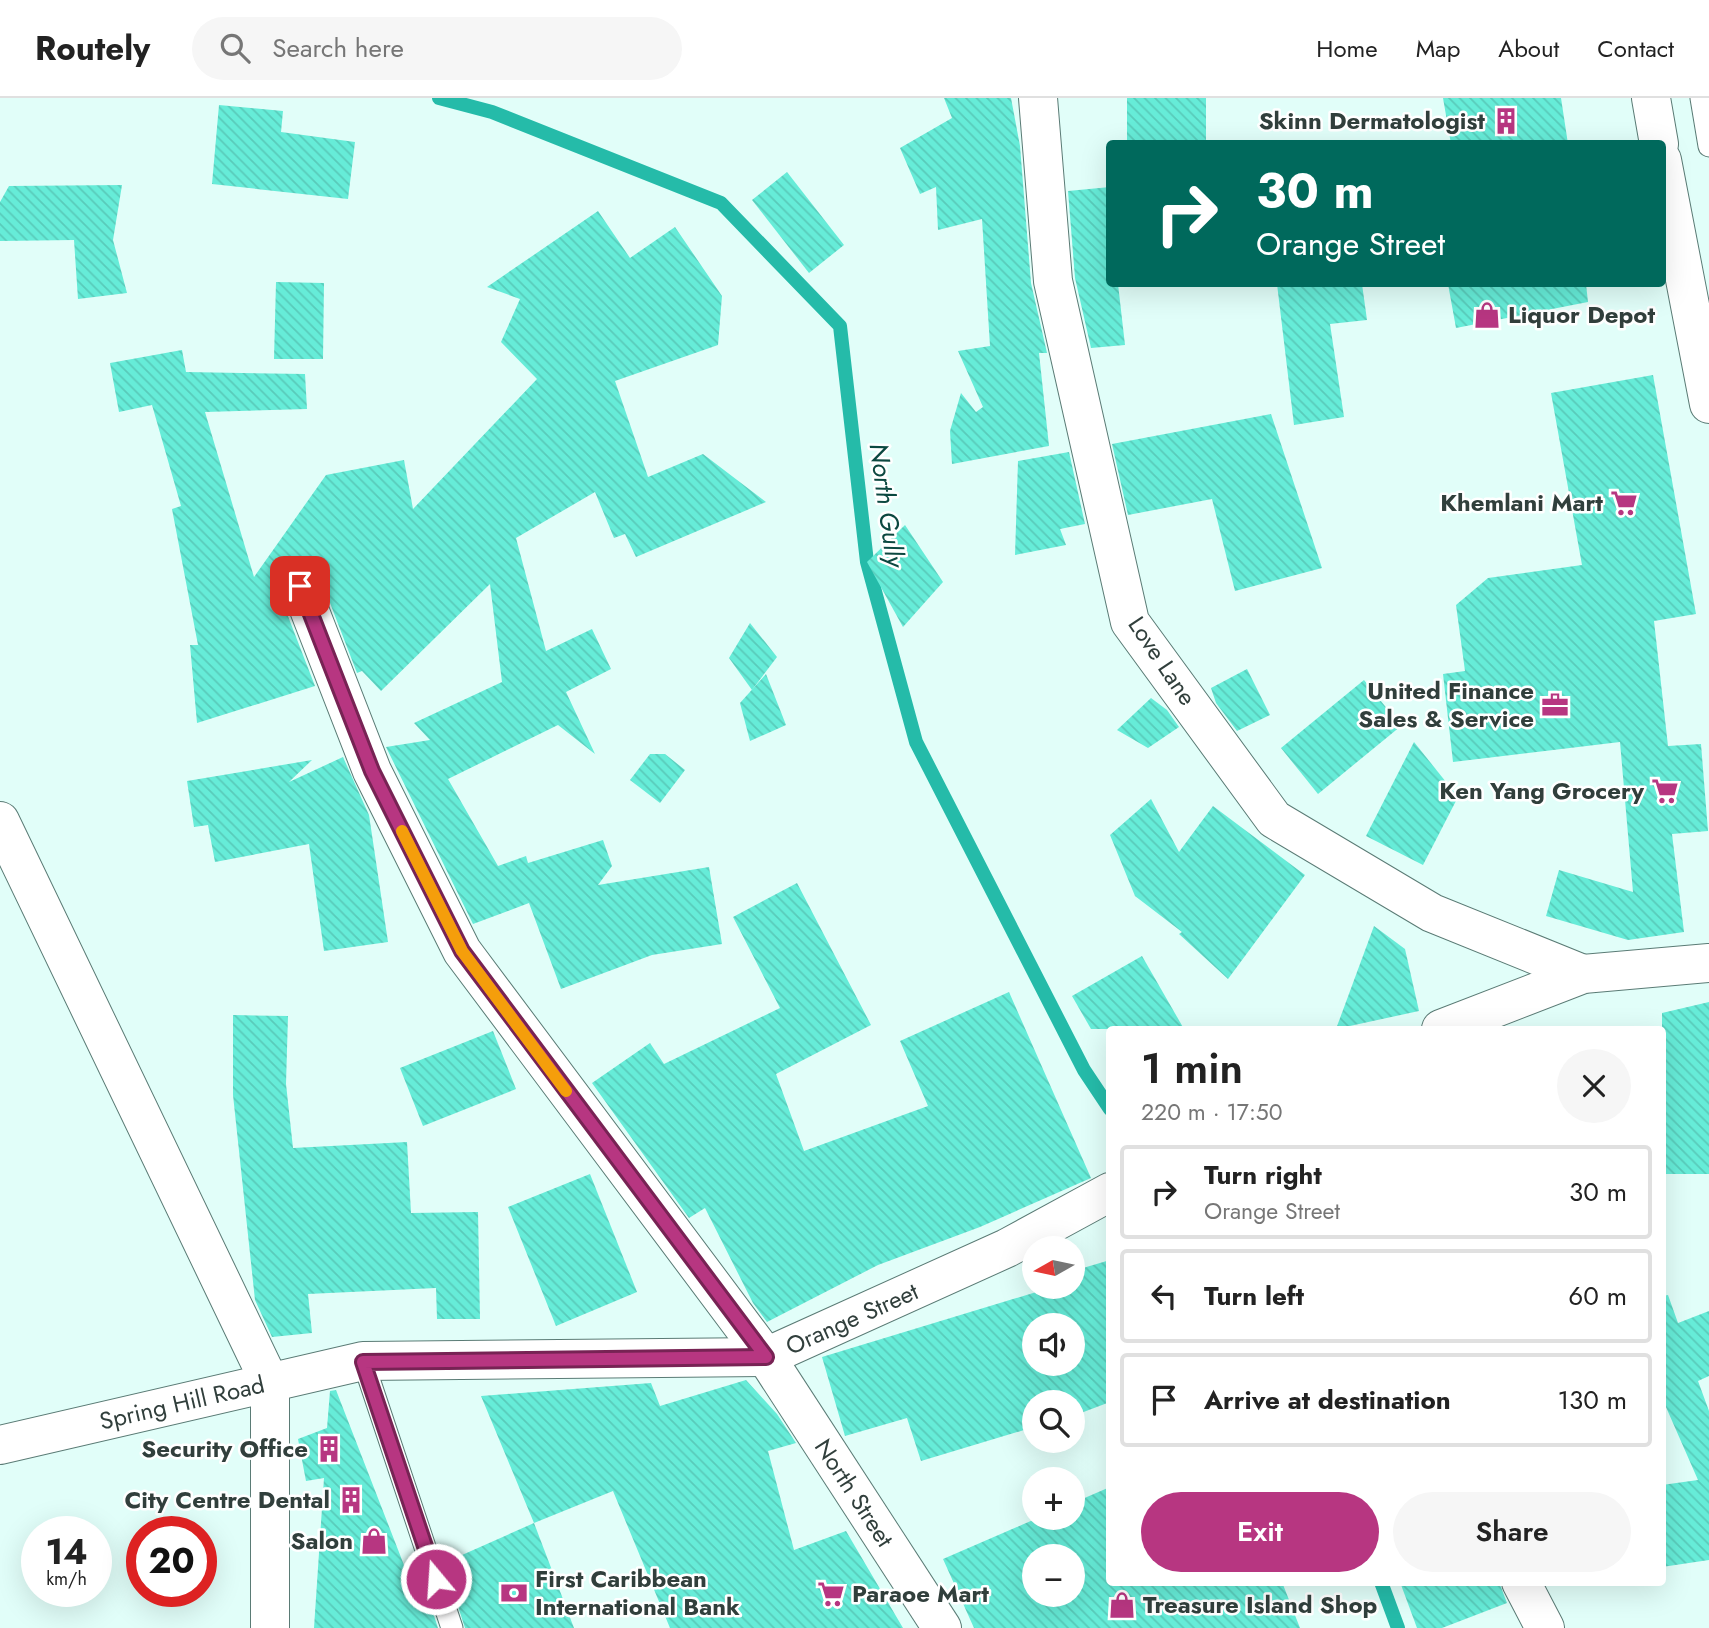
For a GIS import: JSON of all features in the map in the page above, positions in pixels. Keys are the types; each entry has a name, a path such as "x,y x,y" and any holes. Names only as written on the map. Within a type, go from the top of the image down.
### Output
{"street":[{"name":"Love Lane","path":"1038,98 1053,281 1130,622 1274,819 1432,913 1583,974"},
{"path":"1651,98 1658,140"},
{"path":"1666,181 1709,404"},
{"name":"North Street","path":"300,586 372,771 462,951 766,1357 942,1628"},
{"path":"0,821 270,1383 270,1628"},
{"path":"1449,1026 1583,974 1709,963"},
{"name":"Orange Street","path":"363,1362 766,1357 1007,1248 1106,1194"},
{"name":"Spring Hill Road","path":"0,1445 363,1362"},
{"path":"1523,1586 1545,1628"}],"lane":[{"path":"1701,98 1709,146"},
{"path":"363,1362 452,1628"}],"building":[{"path":"944,98 1011,98 1020,146 1031,283 1047,353 1039,353 1049,446 952,464 950,431 961,393 976,412 983,407 958,351 990,346 982,219 938,230 936,187 920,194 900,148 952,118"},
{"path":"1127,98 1206,98 1206,140 1127,140"},
{"name":"Skinn Dermatologist","path":"1443,98 1561,98 1567,140 1450,140"},
{"path":"219,105 283,111 281,132 355,142 348,199 212,184"},
{"path":"787,172 844,245 809,273 752,200"},
{"path":"122,185 113,240 127,293 78,299 74,240 0,241 0,202 9,186"},
{"path":"1106,187 1106,287 1118,287 1125,345 1091,348 1075,278 1068,191"},
{"path":"598,211 630,258 675,227 722,296 718,345 615,381 648,477 703,454 766,502 636,557 625,534 614,538 595,492 516,538 546,651 592,629 611,669 566,692 595,754 558,725 448,779 498,866 526,856 528,863 603,840 612,866 598,885 709,867 722,944 652,955 561,989 529,903 473,924 386,747 430,740 414,723 502,682 490,584 381,691 362,671 357,673 320,577 313,569 304,565 291,566 283,573 279,582 279,593 315,686 197,723 190,645 198,645 172,509 181,506 152,405 119,412 110,363 182,350 186,372 305,374 307,409 205,412 254,577 326,475 404,460 413,509 537,379 501,342 520,299 487,287"},
{"path":"276,282 324,283 323,359 274,359"},
{"path":"1277,287 1362,287 1367,320 1330,324 1344,417 1294,425"},
{"name":"Liquor Depot","path":"1449,287 1586,287 1588,302 1456,328"},
{"path":"1653,375 1696,614 1654,621 1668,746 1701,744 1708,831 1672,834 1684,932 1628,940 1546,916 1559,870 1633,892 1620,742 1453,762 1443,674 1465,671 1456,605 1488,578 1582,565 1551,393"},
{"path":"1271,414 1322,568 1235,591 1212,499 1128,515 1112,444"},
{"path":"1069,452 1085,524 1060,529 1066,545 1015,555 1018,461"},
{"path":"905,525 943,582 903,627 867,562"},
{"path":"750,623 777,657 752,690 729,658"},
{"path":"1247,669 1270,715 1237,731 1216,703 1211,688"},
{"path":"766,674 786,725 750,741 740,703"},
{"path":"1364,680 1401,726 1318,794 1281,748"},
{"path":"1151,698 1167,710 1179,727 1148,748 1117,730"},
{"path":"1414,742 1458,797 1423,865 1366,836"},
{"path":"650,754 665,754 685,770 660,803 630,780"},
{"path":"343,757 369,815 388,942 324,951 309,844 215,862 208,825 194,827 187,781 312,760 289,782"},
{"path":"1151,799 1179,852 1213,806 1305,875 1228,979 1179,934 1182,932 1135,896 1110,835"},
{"path":"797,883 871,1025 776,1074 804,1151 928,1106 900,1041 1009,992 1091,1178 980,1227 878,1265 767,1322 753,1303 705,1208 689,1218 592,1083 650,1043 664,1064 780,1008 733,917"},
{"path":"1374,926 1405,949 1419,1011 1350,1026 1337,1026"},
{"path":"1142,956 1182,1026 1106,1026 1106,1029 1091,1029 1072,996"},
{"path":"1709,1002 1709,1174 1666,1174 1666,1026 1662,1026 1662,1013"},
{"path":"233,1015 288,1016 286,1084 293,1148 407,1142 411,1213 478,1212 480,1319 437,1319 436,1288 308,1294 312,1333 272,1337 255,1300 233,1095"},
{"path":"493,1031 516,1089 423,1126 400,1068"},
{"path":"590,1174 637,1292 556,1326 508,1207"},
{"path":"1106,1261 1106,1404 1085,1411 1085,1390 1022,1390 1022,1431 921,1461 907,1418 845,1436 822,1357 1022,1296 1022,1299 1085,1299 1085,1267"},
{"path":"1666,1295 1678,1323 1709,1311 1709,1376 1698,1381 1709,1411 1709,1560 1666,1566 1666,1484 1698,1480 1666,1407"},
{"path":"746,1380 777,1414 796,1443 768,1451 794,1550 846,1531 903,1628 670,1628 613,1491 534,1523 481,1396 651,1383 660,1406"},
{"path":"336,1390 409,1578 420,1573 438,1628 314,1628 324,1478 306,1481 298,1439 327,1428 330,1391"},
{"path":"1106,1489 1106,1586 1284,1586 1300,1628 974,1628 943,1559 1022,1525 1022,1530 1085,1530 1085,1498"},
{"name":"First Caribbean International Bank","path":"534,1523 574,1628 465,1628 444,1563"},
{"path":"1401,1586 1501,1586 1507,1603 1442,1628 1417,1628"}],"waterway":[{"name":"North Gully","path":"439,98 492,112 721,203 840,326 867,562 916,742 1084,1070 1106,1103"},
{"name":"North Gully","path":"1382,1586 1398,1628"}],"slow traffic":[{"path":"402,831 462,951 566,1091"}],"place":[{"name":"Skinn Dermatologist","path":"1506,121"},
{"name":"Liquor Depot","path":"1487,315"},
{"name":"Khemlani Mart","path":"1624,503"},
{"name":"United Finance Sales & Service","path":"1555,705"},
{"name":"Ken Yang Grocery","path":"1665,791"},
{"name":"Security Office","path":"329,1449"},
{"name":"City Centre Dental","path":"351,1500"},
{"name":"Salon","path":"374,1541"},
{"name":"First Caribbean International Bank","path":"514,1593"},
{"name":"Paraoe Mart","path":"831,1594"},
{"name":"Treasure Island Shop","path":"1122,1605"}],"route":[{"path":"300,586 372,771 462,951 766,1357 363,1362 436,1579"}]}
